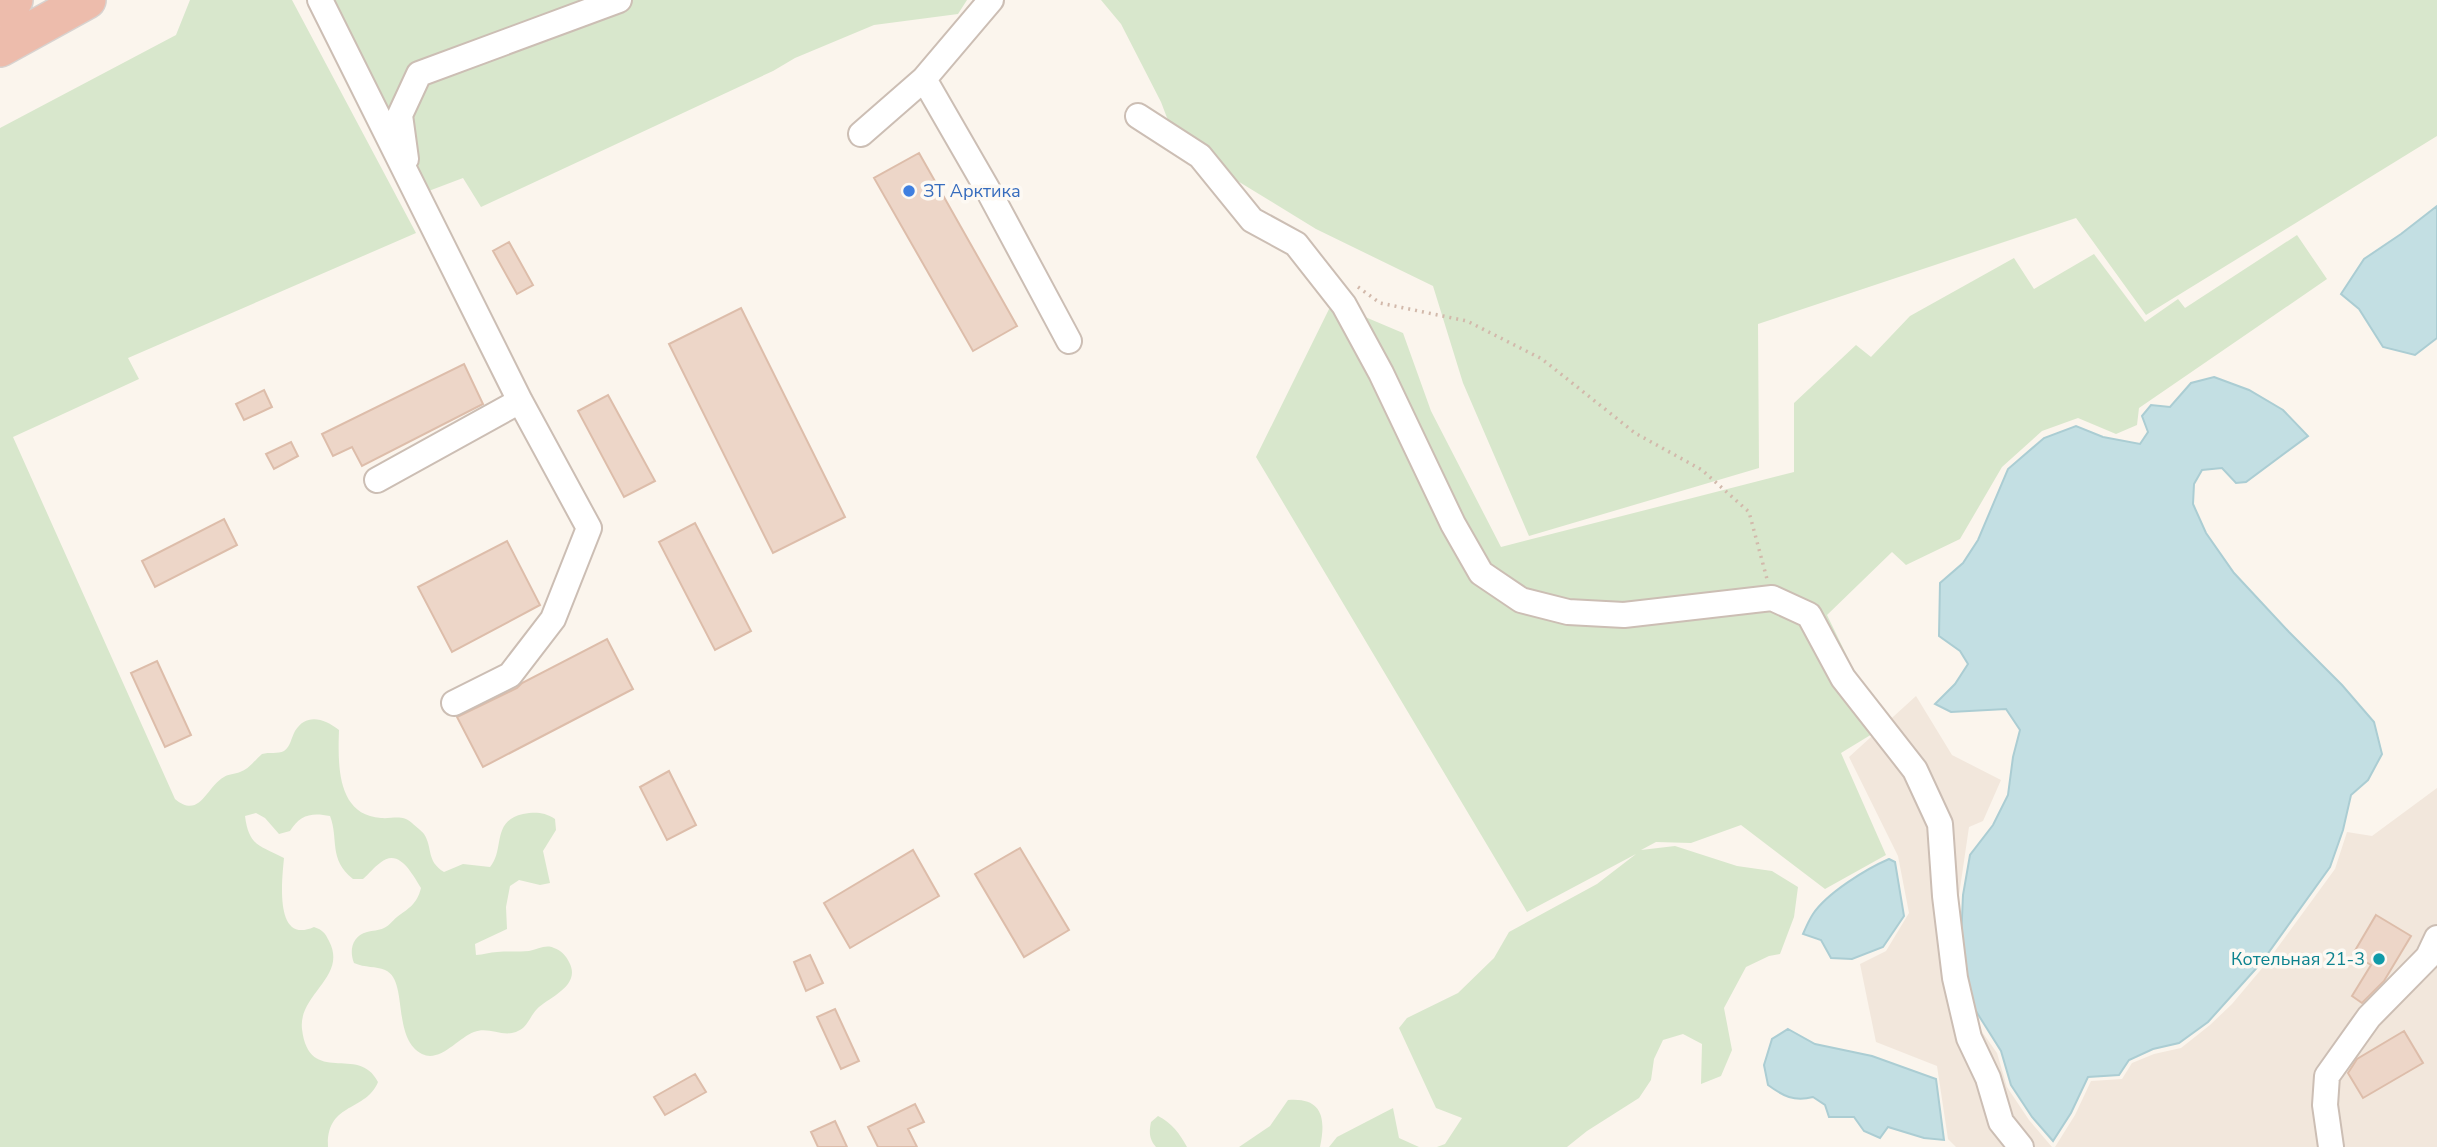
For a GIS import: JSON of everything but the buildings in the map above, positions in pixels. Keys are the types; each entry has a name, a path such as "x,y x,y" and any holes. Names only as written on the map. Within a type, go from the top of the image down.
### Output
{"highway":[{"path":"0,8 14,0"},
{"path":"0,48 87,0"}],"lane":[{"path":"320,0 520,401 589,528 553,619 510,675 454,703"},
{"path":"409,180 400,115 419,74 619,0"},
{"path":"861,134 923,79 991,0"},
{"path":"923,79 988,190 1069,341"},
{"path":"1138,116 1200,156 1252,220 1296,244 1344,305 1381,373 1453,524 1481,573 1521,600 1568,612 1624,615 1772,598 1810,615 1843,678 1915,770 1940,824 1955,978 1969,1038 1988,1078 2001,1122 2021,1147"},
{"path":"377,480 520,401"},
{"path":"2331,1147 2325,1105 2327,1076 2369,1017 2428,957 2437,938"}],"path":[{"path":"1349,281 1380,303 1467,321 1542,359 1635,433 1702,470 1749,512 1772,598"}],"shaded area":[{"path":"1916,696 1952,755 2001,780 1983,821 1969,827 1958,902 1955,960 1966,1009 1997,1053 2007,1087 2029,1120 2052,1147 1956,1147 1948,1139 1937,1066 1876,1042 1860,964 1886,951 1909,913 1898,856 1849,757"},
{"path":"2437,788 2437,1147 2055,1147 2075,1115 2091,1081 2122,1079 2132,1063 2154,1054 2181,1048 2232,1004 2264,966 2335,869 2347,832 2372,836"}],"green space":[{"path":"190,0 292,0 416,233 128,358 139,379 13,437 175,799 191,806 197,804 218,782 226,776 243,771 262,754 284,751 299,725 316,719 339,730 340,772 348,798 355,808 366,815 408,820 424,834 432,859 444,872 463,864 490,867 506,823 527,813 551,817 555,819 556,830 543,851 550,883 540,885 519,880 510,886 506,907 507,929 475,944 476,955 551,947 559,950 569,962 571,978 562,990 537,1009 526,1025 518,1031 505,1033 480,1030 442,1053 429,1056 422,1054 412,1046 407,1036 397,985 392,976 385,970 354,963 352,954 353,944 358,937 386,927 415,902 421,888 409,870 393,858 378,865 363,879 353,879 340,864 337,856 330,816 307,816 298,821 290,831 279,834 265,818 256,813 245,816 249,834 257,844 284,858 282,894 286,919 292,927 301,930 314,927 322,931 333,954 328,975 307,1006 303,1017 302,1029 306,1047 314,1057 324,1061 359,1066 370,1071 378,1082 372,1092 333,1122 328,1147 0,1147 0,128 176,35"},
{"path":"326,0 967,0 958,14 874,25 795,58 773,71 481,207 463,178 426,192"},
{"path":"1101,0 2437,0 2437,136 2146,315 2076,218 1758,324 1759,468 1529,536 1463,383 1433,286 1316,229 1177,144 1161,102 1121,24"},
{"path":"2297,235 2327,279 2139,408 2137,425 2116,434 2078,418 2042,431 2002,467 1960,539 1906,565 1892,552 1827,615 1882,728 1841,753 1886,855 1825,889 1741,825 1691,843 1656,842 1641,850 1675,846 1737,866 1772,871 1798,887 1794,917 1780,954 1746,967 1724,1008 1732,1050 1721,1076 1701,1084 1702,1044 1683,1034 1663,1040 1654,1059 1651,1080 1639,1098 1567,1147 1437,1147 1445,1144 1462,1118 1436,1108 1399,1028 1407,1018 1458,993 1494,958 1509,932 1597,884 1636,854 1527,912 1256,457 1332,303 1403,333 1431,411 1501,547 1794,472 1794,403 1856,345 1871,357 1910,316 2014,258 2034,289 2094,254 2145,322 2178,299 2185,308"},
{"path":"1288,1100 1309,1102 1315,1106 1322,1119 1320,1147 1239,1147 1270,1126"},
{"path":"1393,1108 1399,1138 1419,1147 1329,1147 1337,1137"},
{"path":"1158,1116 1175,1129 1187,1147 1156,1147 1150,1129 1151,1122"}],"water":[{"path":"2437,206 2437,338 2415,355 2383,347 2359,309 2341,294 2364,259"},
{"path":"2214,377 2249,390 2283,410 2308,436 2246,482 2236,483 2222,468 2202,470 2194,484 2193,504 2206,533 2234,573 2374,722 2382,754 2368,780 2351,795 2343,830 2330,867 2261,963 2208,1022 2179,1043 2153,1049 2129,1060 2119,1075 2088,1077 2071,1113 2053,1141 2032,1117 2011,1085 2001,1051 1969,1000 1960,963 1963,895 1970,855 1993,825 2008,795 2020,730 2006,709 1951,712 1935,704 1955,684 1968,664 1960,651 1939,636 1940,583 1963,563 1978,540 2008,469 2044,438 2076,426 2103,437 2140,444 2148,432 2142,416 2151,405 2170,407 2191,383"},
{"path":"1889,859 1895,862 1904,916 1883,947 1852,959 1831,958 1821,940 1803,934 1812,916 1837,890"},
{"path":"1788,1029 1815,1044 1872,1056 1936,1079 1944,1140 1924,1138 1888,1127 1880,1138 1864,1131 1854,1117 1829,1117 1825,1105 1813,1097 1789,1097 1768,1085 1764,1065 1772,1039"}],"place":[{"name":"ЗТ Арктика","path":"909,191"},
{"name":"Котельная 21-3","path":"2379,959"}]}
